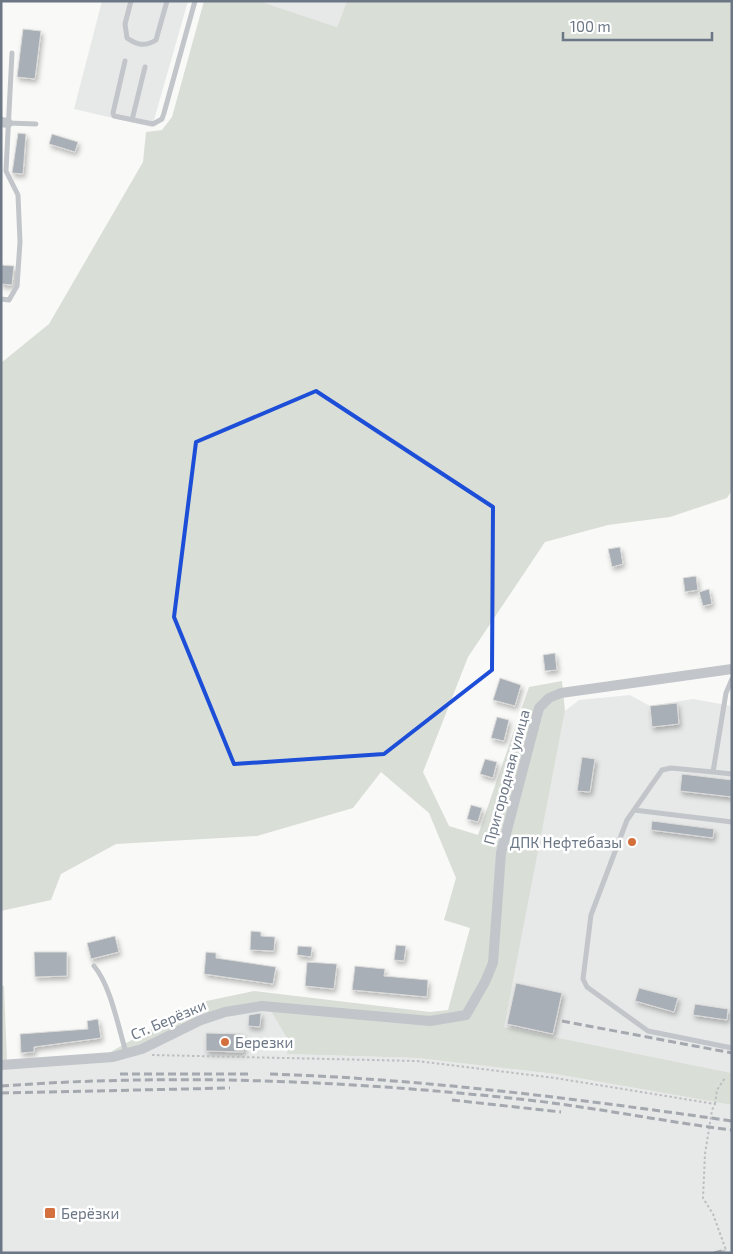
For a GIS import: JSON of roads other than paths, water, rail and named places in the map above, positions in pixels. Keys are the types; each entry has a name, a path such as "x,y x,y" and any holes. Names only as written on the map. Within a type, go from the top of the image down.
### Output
{"street":[{"name":"Пригородная улица","path":"466,1015 485,982 493,963 501,853 540,708 549,698 560,693 732,669"},
{"name":"Ст. Берёзки","path":"1,1065 113,1057 142,1049 201,1020 246,1007 262,1006 430,1021 466,1015"}],"lane":[{"path":"131,1 125,24 127,38 132,42 146,45 156,40 167,1"},
{"path":"125,61 113,113 114,116 153,124 162,119 195,1"},
{"path":"1,299 9,300 17,286 20,242 18,194 4,171 5,122 12,53"},
{"path":"132,120 145,67"},
{"path":"5,122 36,124"},
{"path":"713,772 732,679"},
{"path":"732,774 671,768 662,770 627,820 591,915 583,979 585,984 648,1031 732,1048"},
{"path":"634,810 732,822"},
{"path":"94,966 100,972 108,992 126,1052"}],"railway":[{"path":"562,1021 732,1053"},
{"path":"120,1074 252,1074"},
{"path":"270,1074 444,1085 617,1105 732,1121"},
{"path":"1,1086 68,1082 202,1080 269,1081 404,1088 537,1101 732,1130"},
{"path":"1,1093 230,1088"},
{"path":"452,1100 561,1112"},
{"path":"714,1253 726,1250"}],"place":[{"name":"ДПК Нефтебазы","path":"632,842"},
{"name":"Березки","path":"225,1042"},
{"name":"Берёзки","path":"50,1213"}]}
